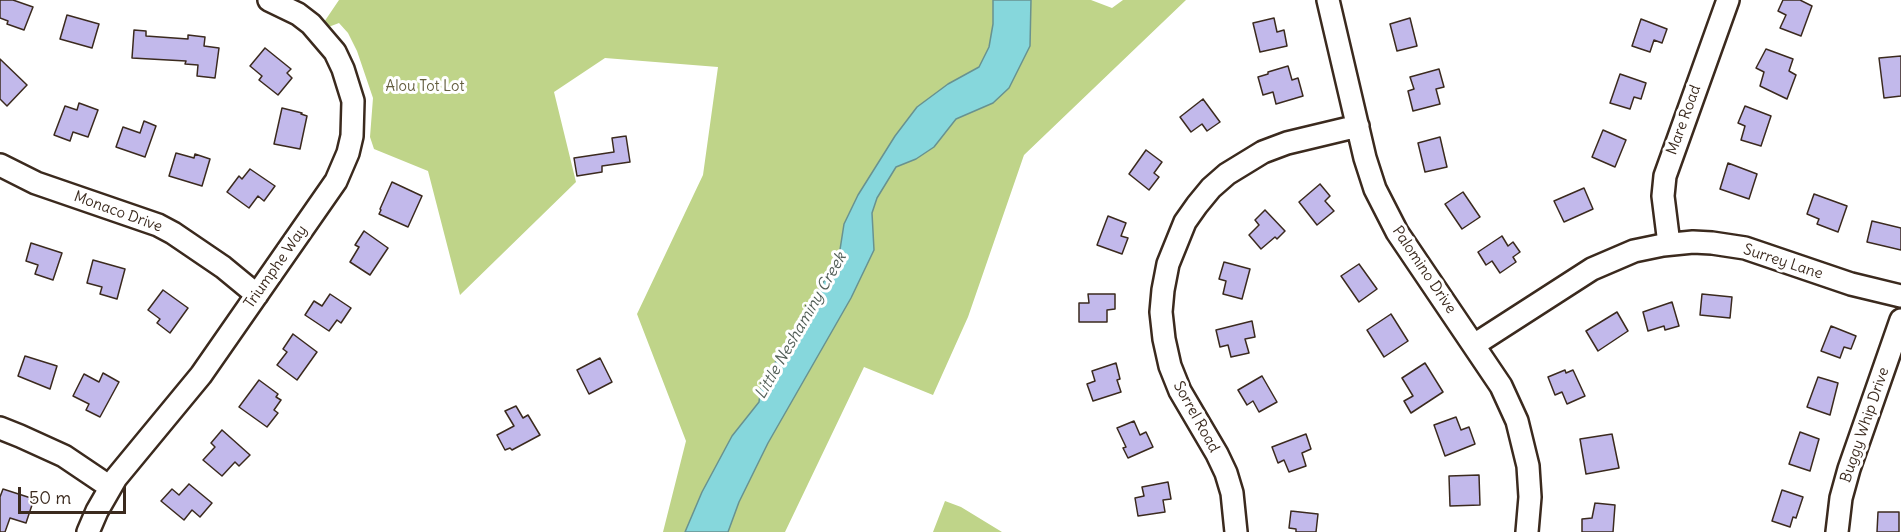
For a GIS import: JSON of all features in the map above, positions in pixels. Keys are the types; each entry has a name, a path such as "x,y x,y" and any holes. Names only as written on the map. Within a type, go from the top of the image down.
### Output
{"street":[{"name":"Triumphe Way","path":"88,532 110,487 201,375 339,175 348,153 354,118 353,101 335,52 311,24 298,14 268,0"},
{"name":"Palomino Drive","path":"1328,0 1375,189 1388,218 1501,386 1511,406 1522,436 1528,466 1530,497 1527,532"},
{"name":"Mare Road","path":"1669,244 1663,196 1665,176 1728,0"},
{"name":"Sorrel Road","path":"1236,532 1232,493 1226,473 1180,392 1170,366 1161,312 1168,264 1185,222 1211,188 1227,174 1263,152 1287,143 1358,126"},
{"name":"Monaco Drive","path":"0,165 36,183 158,225 174,233 223,267 257,295"},
{"name":"Surrey Lane","path":"1474,345 1592,268 1634,251 1669,244 1712,243 1746,248 1851,284 1901,296"},
{"name":"Buggy Whip Drive","path":"1837,532 1841,498 1849,469 1901,320"},
{"path":"0,428 64,456 110,487"}],"green space":[{"name":"Alou Tot Lot","path":"339,0 1091,0 1112,8 1123,0 1186,0 1024,155 968,317 933,395 864,367 785,532 663,532 686,441 637,314 703,175 718,67 605,58 554,92 576,182 460,295 428,171 374,149 370,137 373,98 357,51 348,33 339,23 318,31"},
{"path":"945,501 961,507 1002,532 933,532"}],"water":[{"name":"Little Neshaminy Creek","path":"993,0 1031,0 1030,46 1009,88 993,103 956,119 934,147 916,159 896,167 877,198 872,213 874,250 851,298 768,443 739,502 728,532 685,532 702,492 732,436 759,402 761,386 839,256 844,224 858,195 895,136 917,107 948,84 979,67 989,47 993,24"}],"building":[{"path":"0,0 13,0 33,7 24,30 7,24 8,21 0,18"},
{"path":"1783,0 1800,0 1812,6 1801,36 1780,28 1786,15 1778,11"},
{"path":"67,15 99,24 92,48 60,39"},
{"path":"1274,18 1277,32 1284,30 1287,46 1260,52 1253,23"},
{"path":"1410,18 1417,46 1397,51 1390,24"},
{"path":"1641,19 1667,29 1662,43 1654,40 1650,52 1632,46"},
{"path":"134,30 146,31 146,36 188,39 188,35 205,37 204,46 219,48 215,78 197,76 198,65 185,64 186,61 132,58"},
{"path":"265,48 291,69 287,73 292,78 278,95 259,80 262,76 250,66"},
{"path":"1766,49 1793,59 1789,71 1796,75 1787,99 1760,86 1764,72 1756,68"},
{"path":"1901,56 1901,96 1884,98 1879,58"},
{"path":"0,59 27,85 7,106 0,99"},
{"path":"1288,66 1292,80 1298,78 1303,96 1276,104 1273,92 1263,95 1258,77"},
{"path":"1439,69 1444,87 1436,89 1440,104 1413,111 1408,91 1414,89 1410,77"},
{"path":"1620,74 1646,83 1641,99 1634,97 1630,109 1610,103"},
{"path":"1203,99 1220,122 1207,131 1202,124 1191,132 1180,117"},
{"path":"79,103 98,110 88,137 73,132 70,141 54,135 65,106 77,110"},
{"path":"1745,106 1771,116 1761,146 1741,140 1745,126 1738,123"},
{"path":"282,108 307,116 300,149 274,144"},
{"path":"144,121 156,126 145,157 116,147 123,127 140,133"},
{"path":"1603,130 1626,140 1615,167 1592,157"},
{"path":"626,136 630,162 602,166 602,172 577,176 574,158 614,152 612,138"},
{"path":"1440,137 1447,167 1425,172 1418,143"},
{"path":"1146,150 1162,162 1154,173 1159,177 1149,190 1129,174"},
{"path":"176,153 194,158 195,154 210,159 202,186 169,176"},
{"path":"1728,163 1757,174 1749,199 1720,189"},
{"path":"250,169 275,186 264,201 258,196 249,208 227,192 239,176 242,179"},
{"path":"392,182 422,196 408,227 379,214"},
{"path":"1320,184 1330,196 1325,201 1334,211 1317,225 1299,202"},
{"path":"1584,188 1593,209 1564,222 1554,201"},
{"path":"1463,192 1480,217 1462,229 1445,204"},
{"path":"1814,194 1847,206 1838,232 1817,224 1819,219 1807,214"},
{"path":"1265,210 1285,231 1261,249 1249,235 1259,225 1255,220"},
{"path":"1108,216 1126,223 1121,236 1128,238 1122,254 1097,245"},
{"path":"1872,221 1901,228 1901,250 1867,242"},
{"path":"364,231 388,248 370,275 350,262 359,247 355,245"},
{"path":"1502,236 1508,246 1513,242 1520,252 1513,257 1516,262 1500,273 1492,261 1486,265 1478,252"},
{"path":"31,243 62,253 53,280 35,274 38,265 26,261"},
{"path":"93,260 125,269 117,299 100,294 102,287 87,283"},
{"path":"1224,262 1250,269 1242,299 1223,294 1226,281 1219,279"},
{"path":"1359,264 1377,289 1359,302 1341,276"},
{"path":"163,290 188,308 170,333 157,323 160,319 148,310"},
{"path":"330,294 351,308 341,323 337,320 329,331 305,315 314,301 322,306"},
{"path":"1088,294 1115,294 1115,309 1107,310 1107,322 1079,322 1079,303 1089,303"},
{"path":"1702,294 1732,297 1730,318 1700,315"},
{"path":"1672,302 1679,326 1665,330 1664,326 1648,331 1643,312"},
{"path":"1617,312 1628,331 1598,351 1586,331"},
{"path":"1391,314 1408,341 1384,357 1367,330"},
{"path":"1252,321 1255,337 1245,339 1249,353 1231,357 1228,345 1220,347 1216,330"},
{"path":"1831,326 1856,336 1851,349 1844,347 1840,358 1821,351"},
{"path":"293,334 317,352 297,380 277,365 287,352 283,349"},
{"path":"25,356 57,366 50,389 18,376"},
{"path":"600,358 612,382 589,394 577,370"},
{"path":"1116,363 1120,379 1117,380 1121,392 1093,401 1087,384 1095,381 1092,371"},
{"path":"1425,363 1443,392 1411,413 1404,401 1413,396 1402,378"},
{"path":"1565,370 1566,373 1573,370 1585,396 1567,404 1562,392 1555,395 1548,377"},
{"path":"103,373 119,382 100,417 86,410 89,404 73,396 84,374 99,382"},
{"path":"1262,376 1277,402 1259,412 1253,401 1247,405 1238,390"},
{"path":"1818,377 1838,383 1830,415 1807,407"},
{"path":"259,380 278,394 276,397 281,400 274,410 278,413 267,427 239,407"},
{"path":"516,406 523,418 528,415 540,435 512,450 510,448 505,450 497,435 514,426 505,411"},
{"path":"1456,417 1461,430 1469,427 1475,444 1445,456 1434,425"},
{"path":"1134,421 1140,435 1146,432 1153,447 1128,458 1123,448 1126,447 1117,428"},
{"path":"222,430 250,455 239,466 235,462 222,476 203,460 215,447 211,443"},
{"path":"1800,432 1819,439 1810,471 1789,464"},
{"path":"1306,434 1311,449 1302,453 1306,466 1289,472 1284,460 1278,463 1272,447"},
{"path":"1612,434 1619,468 1586,474 1580,439"},
{"path":"1479,475 1480,505 1450,506 1449,476"},
{"path":"1168,482 1171,499 1163,500 1165,512 1138,516 1135,498 1144,496 1142,487"},
{"path":"189,484 212,503 200,517 192,510 184,520 161,501 172,489 179,495"},
{"path":"3,489 34,499 26,523 10,518 5,532 0,532 0,497"},
{"path":"1782,490 1803,497 1796,518 1793,517 1790,527 1772,521"},
{"path":"1595,503 1615,505 1613,532 1582,532 1582,519 1592,518"},
{"path":"1291,511 1318,514 1316,532 1296,532 1296,529 1289,528"},
{"path":"1878,512 1899,512 1899,532 1877,532"}]}
